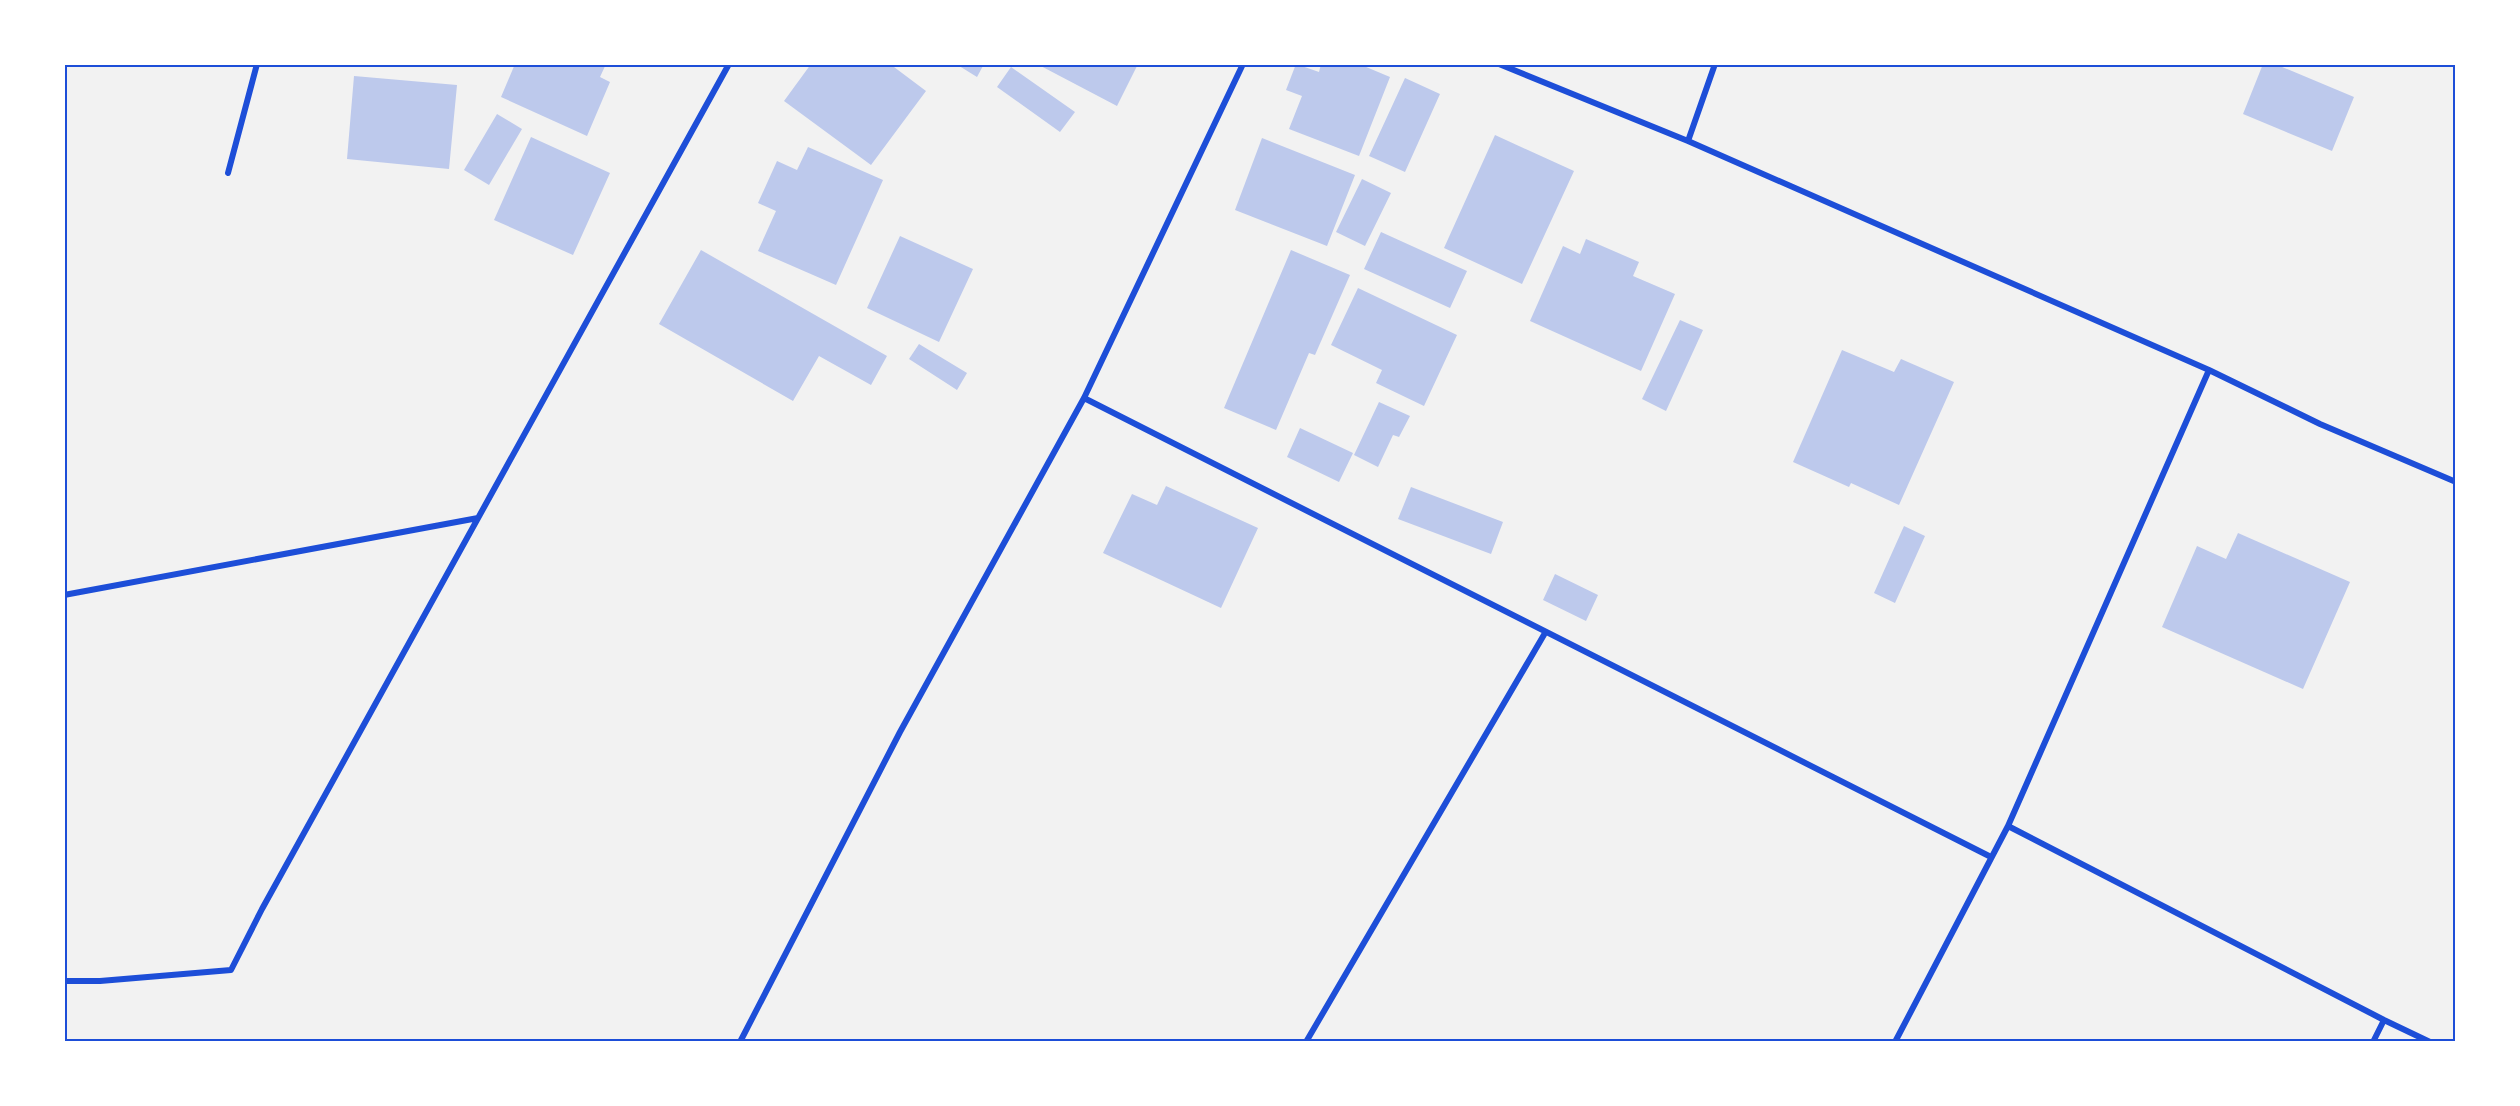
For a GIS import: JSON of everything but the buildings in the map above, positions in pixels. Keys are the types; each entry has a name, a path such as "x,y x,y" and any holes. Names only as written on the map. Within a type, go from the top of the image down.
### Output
{"street":[{"path":"228,173 257,64"},
{"path":"64,981 100,981 231,970 262,909 729,64"},
{"path":"740,1041 900,732 1084,398 1243,64"},
{"path":"1499,64 1688,141 2209,370 2320,424 2456,482"},
{"path":"1688,141 1715,64"},
{"path":"1895,1041 2008,826 2209,370"},
{"path":"1084,398 1991,857"},
{"path":"64,595 478,518"},
{"path":"1306,1041 1545,633"},
{"path":"2008,826 2384,1020 2430,1041"},
{"path":"2373,1041 2384,1020"}]}
